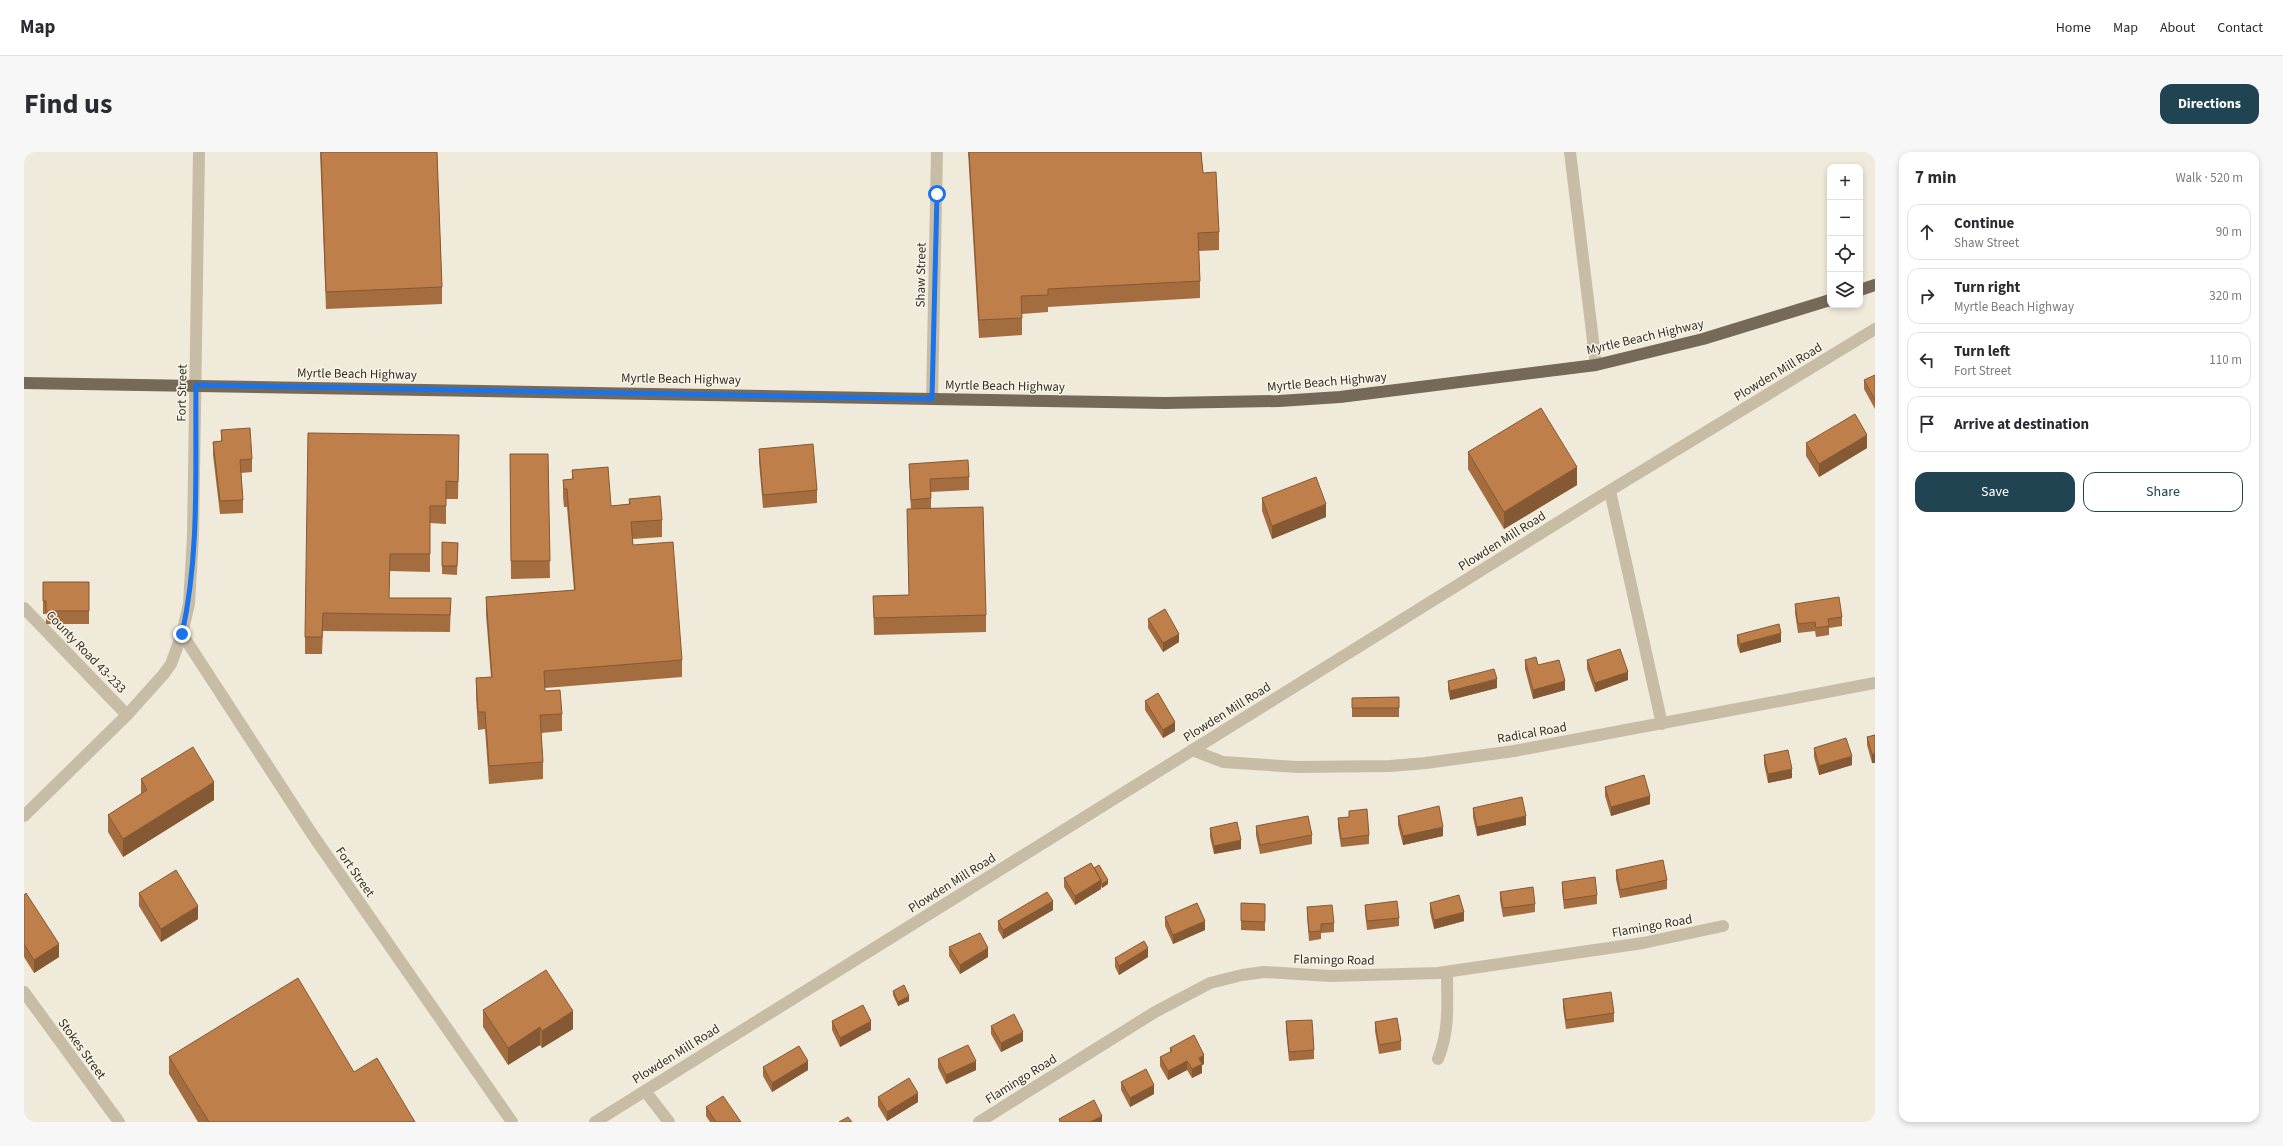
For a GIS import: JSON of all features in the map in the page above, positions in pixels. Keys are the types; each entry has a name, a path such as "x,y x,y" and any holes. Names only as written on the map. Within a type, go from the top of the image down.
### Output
{"main road":[{"path":"1863,289 1875,285"},
{"name":"Myrtle Beach Highway","path":"24,383 1165,403 1279,401 1387,392 1596,365 1703,339 1827,301"}],"street":[{"name":"Fort Street","path":"24,816 127,715 171,664 182,634 189,604 194,536 199,152"},
{"name":"Shaw Street","path":"932,399 937,152"},
{"path":"1570,152 1596,365"},
{"name":"Plowden Mill Road","path":"595,1122 1610,491 1875,329"},
{"path":"1610,491 1662,724"},
{"name":"County Road 43-233","path":"24,608 127,715"},
{"name":"Fort Street","path":"182,634 312,834 512,1122"},
{"name":"Radical Road","path":"1192,750 1223,762 1297,766 1390,766 1514,751 1875,683"},
{"name":"Flamingo Road","path":"980,1122 1155,1012 1210,983 1242,975 1264,972 1330,976 1447,972 1643,943 1723,926"},
{"path":"1438,1058 1444,1045 1447,1027 1447,972"},
{"name":"Stokes Street","path":"24,992 119,1122"},
{"path":"645,1091 669,1122"}],"building":[{"path":"321,152 437,152 442,287 326,292"},
{"path":"969,152 1201,152 1203,173 1216,172 1219,232 1198,233 1200,281 1048,289 1048,295 1021,296 1022,318 979,320"},
{"path":"1875,375 1875,400 1864,380"},
{"path":"1541,408 1577,467 1504,512 1468,452"},
{"path":"1855,414 1867,435 1819,464 1806,443"},
{"path":"250,428 252,459 240,460 243,500 220,501 213,442 222,441 221,430"},
{"path":"308,433 459,435 458,482 446,481 446,506 430,506 430,554 390,554 389,598 451,598 450,615 323,613 322,637 305,637"},
{"path":"813,444 817,490 763,495 759,449"},
{"path":"510,454 548,454 550,561 511,561"},
{"path":"968,460 969,477 930,479 931,498 911,500 909,464"},
{"path":"608,467 611,506 630,504 629,499 660,496 662,520 631,522 633,545 673,542 682,660 544,671 545,691 560,690 562,714 540,715 543,762 489,766 485,712 478,712 476,678 492,677 486,597 575,590 567,489 564,489 563,480 573,479 572,470"},
{"path":"1316,477 1326,504 1272,526 1262,498"},
{"path":"983,507 986,615 874,618 873,596 909,595 907,509"},
{"path":"442,542 458,543 457,566 442,566"},
{"path":"43,582 89,582 89,611 46,611 46,601 43,601"},
{"path":"1839,597 1842,617 1828,619 1829,626 1816,628 1815,622 1798,624 1795,604"},
{"path":"1165,609 1179,634 1163,643 1148,619"},
{"path":"1779,624 1781,633 1740,644 1737,635"},
{"path":"1620,649 1628,672 1595,683 1587,660"},
{"path":"1536,657 1538,665 1559,660 1565,681 1533,690 1525,660"},
{"path":"1494,669 1497,679 1450,691 1448,681"},
{"path":"1158,693 1175,722 1163,730 1145,701"},
{"path":"1399,697 1399,708 1352,708 1352,698"},
{"path":"1875,735 1875,754 1872,754 1867,737"},
{"path":"1846,738 1852,756 1819,766 1814,748"},
{"path":"193,747 214,782 123,839 108,815 147,790 141,779"},
{"path":"1788,750 1792,769 1768,774 1764,755"},
{"path":"1644,775 1650,796 1611,807 1605,787"},
{"path":"1522,797 1526,816 1477,827 1473,808"},
{"path":"1439,806 1443,827 1403,836 1398,816"},
{"path":"1367,809 1369,835 1341,839 1338,818 1349,817 1349,811"},
{"path":"1308,816 1312,835 1260,845 1256,826"},
{"path":"1237,822 1241,840 1214,846 1210,828"},
{"path":"1663,860 1667,880 1620,890 1616,870"},
{"path":"1091,863 1101,880 1075,896 1064,878"},
{"path":"1099,865 1108,880 1102,884 1094,868"},
{"path":"176,870 198,906 161,929 139,893"},
{"path":"1595,877 1597,895 1564,900 1562,882"},
{"path":"1533,887 1535,904 1503,908 1500,892"},
{"path":"1047,892 1053,901 1003,930 998,921"},
{"path":"26,893 59,944 34,960 24,944 24,895"},
{"path":"1459,895 1464,912 1434,920 1430,903"},
{"path":"1397,901 1399,918 1367,921 1365,905"},
{"path":"1197,903 1205,921 1173,935 1165,917"},
{"path":"1241,903 1265,904 1265,922 1241,921"},
{"path":"1332,905 1334,923 1321,924 1321,931 1309,932 1307,907"},
{"path":"980,933 988,948 960,965 949,947"},
{"path":"1144,941 1148,948 1119,966 1115,958"},
{"path":"546,970 573,1011 542,1031 540,1027 508,1048 483,1010"},
{"path":"298,978 354,1072 377,1058 415,1122 209,1122 169,1057"},
{"path":"904,985 909,996 898,1002 893,991"},
{"path":"1611,992 1614,1013 1566,1020 1563,999"},
{"path":"863,1005 871,1021 840,1038 832,1021"},
{"path":"1014,1014 1023,1032 1001,1043 991,1026"},
{"path":"1397,1018 1401,1041 1379,1045 1375,1022"},
{"path":"1312,1020 1314,1050 1289,1052 1286,1021"},
{"path":"1194,1035 1204,1055 1199,1058 1202,1064 1192,1069 1187,1061 1168,1071 1160,1057 1172,1051 1170,1048"},
{"path":"968,1045 976,1061 946,1075 938,1059"},
{"path":"799,1046 808,1061 772,1083 763,1067"},
{"path":"1146,1069 1154,1085 1130,1098 1121,1082"},
{"path":"909,1078 918,1093 887,1112 878,1097"},
{"path":"723,1096 741,1122 716,1122 706,1107"},
{"path":"1094,1100 1102,1116 1090,1122 1060,1122 1059,1119"},
{"path":"848,1117 852,1122 839,1122"}],"route":[{"path":"182,634 189,604 194,536 196,385 932,399 937,194"}]}
